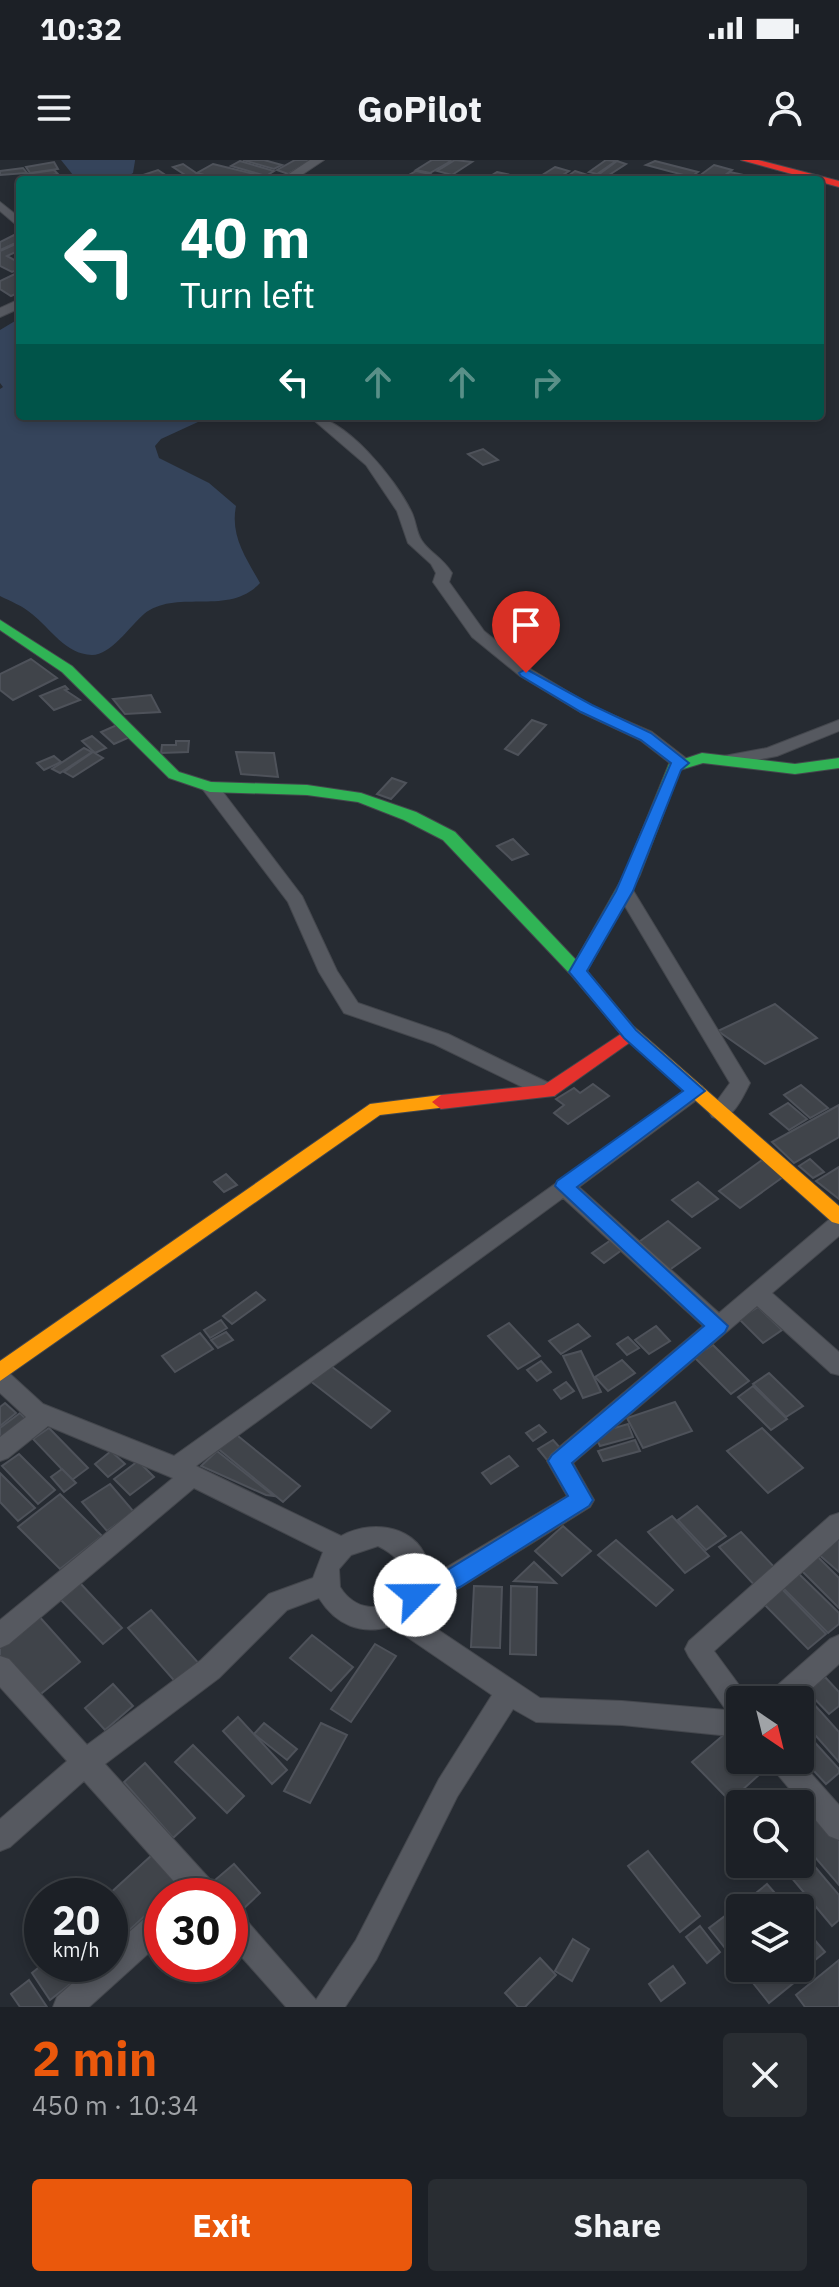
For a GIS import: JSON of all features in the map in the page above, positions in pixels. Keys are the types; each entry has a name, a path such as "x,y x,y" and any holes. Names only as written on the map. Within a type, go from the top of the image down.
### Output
{"main road":[{"path":"746,160 808,176"},
{"path":"788,160 839,173"},
{"path":"0,624 67,669 174,775 210,787 307,790 347,796 410,816 449,836 578,972 630,1034 839,1217"},
{"path":"578,972 625,891 674,767 702,758 808,770 839,763"},
{"path":"0,1372 376,1109 548,1091 630,1034"}],"street":[{"path":"292,176 318,160"},
{"path":"0,205 16,220"},
{"path":"321,420 371,462 404,511 415,543 437,561 444,573 441,582 478,634 526,673 586,709 646,736 681,763"},
{"path":"730,760 771,752 839,725"},
{"path":"210,787 296,900 328,972 351,1008 441,1039 548,1091"},
{"path":"625,891 740,1083 732,1099 719,1112"},
{"path":"0,1636 184,1472 695,1091"},
{"path":"564,1186 718,1326"},
{"path":"415,1595 419,1569 406,1547 394,1539 366,1536 340,1548 332,1558 327,1584 331,1596 351,1615 380,1619 394,1614 415,1595 452,1579 582,1500 559,1461 839,1224"},
{"path":"757,1293 839,1366"},
{"path":"0,1379 35,1411 184,1472 340,1548"},
{"path":"0,1451 45,1415"},
{"path":"726,1688 698,1649 839,1524"},
{"path":"0,1837 85,1763 210,1669 278,1602 327,1584"},
{"path":"394,1614 536,1710 622,1713 726,1723"},
{"path":"796,1686 839,1647"},
{"path":"0,1668 184,1878"},
{"path":"328,2007 366,1950 448,1788 509,1692"},
{"path":"794,1774 839,1826"},
{"path":"67,2007 144,1938"},
{"path":"248,1943 305,2007"}],"water":[{"path":"61,160 135,160 133,173 128,176 74,176"},
{"path":"16,320 16,420 202,420 161,439 155,446 159,458 209,483 236,506 237,537 260,583 233,599 171,603 157,607 144,614 113,645 92,655 66,646 28,611 0,596 0,389 3,387 0,383 0,330"}],"building":[{"path":"243,160 264,160 282,165 274,169"},
{"path":"295,160 312,160 288,174 277,170"},
{"path":"432,160 451,161 430,173 416,170"},
{"path":"455,160 472,162 452,175 437,171"},
{"path":"606,160 616,161 597,174 589,172"},
{"path":"240,161 274,171 266,176 231,166"},
{"path":"617,161 626,164 608,176 598,175"},
{"path":"655,161 698,172 687,176 646,165"},
{"path":"54,162 58,169 30,173 26,167"},
{"path":"183,164 201,176 187,176 173,167"},
{"path":"213,164 262,176 208,176 197,173"},
{"path":"714,165 732,170 724,176 699,176"},
{"path":"555,167 569,171 561,176 541,176"},
{"path":"23,168 27,173 0,175 0,171"},
{"path":"54,170 58,174 27,176"},
{"path":"158,170 167,176 145,176"},
{"path":"416,171 430,174 427,176 407,176"},
{"path":"575,171 591,176 568,176"},
{"path":"497,172 515,176 490,176"},
{"path":"730,172 748,176 724,176"},
{"path":"16,234 16,243 0,250 0,242"},
{"path":"16,244 16,252 7,256 16,261 16,270 12,272 0,266 0,251"},
{"path":"16,273 16,294 11,296 0,289 0,281"},
{"path":"483,449 498,460 483,465 468,454"},
{"path":"31,659 57,678 13,700 0,690 0,674"},
{"path":"65,686 68,689 65,690 80,700 54,710 40,696"},
{"path":"151,695 160,712 125,714 113,699"},
{"path":"532,720 546,725 518,755 505,749"},
{"path":"117,725 130,737 114,744 101,732"},
{"path":"92,736 106,748 95,753 82,741"},
{"path":"176,741 189,741 188,752 161,753 162,745 176,745"},
{"path":"84,748 92,752 60,773 52,769"},
{"path":"93,752 103,758 73,777 64,772"},
{"path":"236,752 274,753 278,777 241,774"},
{"path":"54,756 61,762 44,770 37,763"},
{"path":"392,778 406,783 391,799 377,794"},
{"path":"513,839 528,854 512,860 497,846"},
{"path":"775,1004 817,1038 765,1064 718,1031"},
{"path":"593,1084 609,1096 568,1124 554,1113 564,1105 556,1099 574,1088 580,1093"},
{"path":"801,1085 828,1108 810,1118 784,1095"},
{"path":"788,1103 807,1119 789,1130 770,1114"},
{"path":"839,1105 839,1137 794,1163 772,1142"},
{"path":"810,1159 824,1172 813,1178 799,1166"},
{"path":"762,1160 783,1177 740,1208 719,1191"},
{"path":"839,1167 839,1199 816,1181"},
{"path":"226,1174 237,1185 224,1192 214,1182"},
{"path":"698,1182 718,1199 692,1217 672,1200"},
{"path":"668,1221 700,1248 668,1271 636,1244"},
{"path":"614,1238 626,1247 604,1263 592,1253"},
{"path":"256,1292 265,1300 232,1324 223,1316"},
{"path":"758,1307 782,1330 763,1343 739,1319"},
{"path":"221,1320 227,1328 210,1338 204,1330"},
{"path":"509,1323 540,1356 518,1369 488,1336"},
{"path":"578,1324 590,1336 561,1354 549,1341"},
{"path":"656,1326 670,1341 649,1354 635,1340"},
{"path":"226,1332 233,1340 218,1348 211,1340"},
{"path":"200,1333 213,1349 175,1372 162,1356"},
{"path":"628,1337 639,1348 627,1355 617,1344"},
{"path":"713,1345 749,1381 731,1394 694,1357"},
{"path":"581,1351 601,1392 583,1398 563,1356"},
{"path":"622,1360 635,1373 608,1391 595,1377"},
{"path":"541,1361 551,1372 537,1381 527,1370"},
{"path":"327,1363 390,1411 371,1428 309,1380"},
{"path":"769,1373 803,1406 786,1417 753,1384"},
{"path":"566,1382 574,1391 561,1399 554,1390"},
{"path":"753,1386 787,1419 771,1430 738,1397"},
{"path":"675,1402 692,1431 643,1448 627,1418"},
{"path":"5,1403 16,1413 0,1426 0,1407"},
{"path":"20,1413 30,1423 0,1447 0,1428"},
{"path":"628,1424 633,1437 600,1446 594,1434"},
{"path":"539,1425 546,1432 533,1441 526,1433"},
{"path":"49,1428 88,1468 72,1480 33,1439"},
{"path":"762,1428 803,1468 768,1493 727,1451"},
{"path":"233,1432 300,1486 283,1502 216,1447"},
{"path":"553,1440 562,1450 547,1460 538,1449"},
{"path":"635,1440 640,1451 603,1461 598,1451"},
{"path":"111,1451 125,1464 108,1477 95,1464"},
{"path":"217,1451 274,1496 201,1466"},
{"path":"19,1454 55,1490 38,1504 2,1466"},
{"path":"509,1456 518,1466 491,1484 482,1473"},
{"path":"138,1461 154,1477 130,1495 114,1479"},
{"path":"62,1469 76,1483 64,1492 51,1477"},
{"path":"0,1473 35,1508 18,1521 0,1502"},
{"path":"110,1484 134,1512 107,1531 82,1502"},
{"path":"60,1494 102,1536 60,1569 18,1527"},
{"path":"697,1506 726,1536 706,1550 678,1520"},
{"path":"672,1516 709,1556 685,1573 648,1532"},
{"path":"563,1526 591,1551 562,1576 535,1551"},
{"path":"741,1532 779,1572 757,1588 719,1547"},
{"path":"839,1534 839,1572 817,1553"},
{"path":"616,1540 673,1590 656,1606 598,1555"},
{"path":"814,1553 839,1578 839,1608 797,1566"},
{"path":"534,1562 556,1583 514,1581"},
{"path":"798,1573 839,1613 839,1624 828,1633 781,1586"},
{"path":"80,1583 122,1628 103,1644 60,1599"},
{"path":"778,1585 826,1634 808,1649 759,1599"},
{"path":"474,1586 502,1587 500,1648 471,1647"},
{"path":"511,1586 537,1587 536,1655 510,1654"},
{"path":"151,1610 202,1667 178,1685 128,1628"},
{"path":"37,1614 80,1662 37,1697 0,1656 0,1643"},
{"path":"312,1635 353,1667 331,1691 290,1658"},
{"path":"375,1644 396,1656 351,1722 331,1709"},
{"path":"825,1677 839,1692 839,1706 829,1714 814,1698 813,1686"},
{"path":"113,1684 133,1706 105,1730 85,1708"},
{"path":"814,1704 839,1732 839,1762 814,1734"},
{"path":"238,1717 287,1770 272,1784 223,1731"},
{"path":"264,1723 297,1749 287,1760 254,1734"},
{"path":"321,1723 347,1735 310,1803 284,1791"},
{"path":"726,1733 726,1774 760,1774 742,1790 726,1790 726,1797 692,1762"},
{"path":"814,1741 839,1769 839,1773 826,1784 814,1771"},
{"path":"193,1745 244,1796 227,1813 175,1762"},
{"path":"145,1763 195,1818 173,1838 124,1782"},
{"path":"824,1814 839,1830 839,1885 814,1856 814,1822"},
{"path":"648,1851 700,1916 680,1932 628,1866"},
{"path":"152,1855 173,1878 144,1878 144,1917 128,1931 128,1878"},
{"path":"234,1864 247,1878 217,1878"},
{"path":"814,1866 839,1895 839,1920 832,1926 814,1905 814,1894 805,1894 792,1878 814,1878"},
{"path":"248,1880 260,1893 248,1904"},
{"path":"767,1884 776,1894 755,1894"},
{"path":"725,1916 726,1949 709,1928"},
{"path":"700,1926 720,1952 707,1963 686,1937"},
{"path":"573,1939 589,1949 572,1981 555,1971"},
{"path":"814,1939 825,1952 814,1961"},
{"path":"540,1958 556,1975 525,2007 518,2007 505,1993"},
{"path":"839,1960 839,2007 805,2007 796,1995"},
{"path":"673,1966 685,1983 661,2001 649,1984"},
{"path":"30,1982 47,2007 20,2007 11,1994"},
{"path":"38,1982 73,1982 50,2000"},
{"path":"752,1982 795,1982 769,2003"}],"traffic: fast":[{"path":"0,624 67,669 174,775 210,787 307,790 361,798 410,816 449,836 578,972"},
{"path":"627,1030 578,972 632,875 674,767 702,758 795,769 839,763"}],"traffic: slow":[{"path":"627,1030 839,1217"},
{"path":"0,1372 376,1109 441,1102"}],"traffic: jam":[{"path":"746,160 808,176"},
{"path":"824,180 839,184"},
{"path":"441,1102 548,1091 630,1034"}],"route":[{"path":"415,1595 452,1579 582,1500 559,1461 718,1326 564,1186 695,1091 630,1034 578,972 625,891 674,767 681,763 646,736 586,709 526,673"}]}
